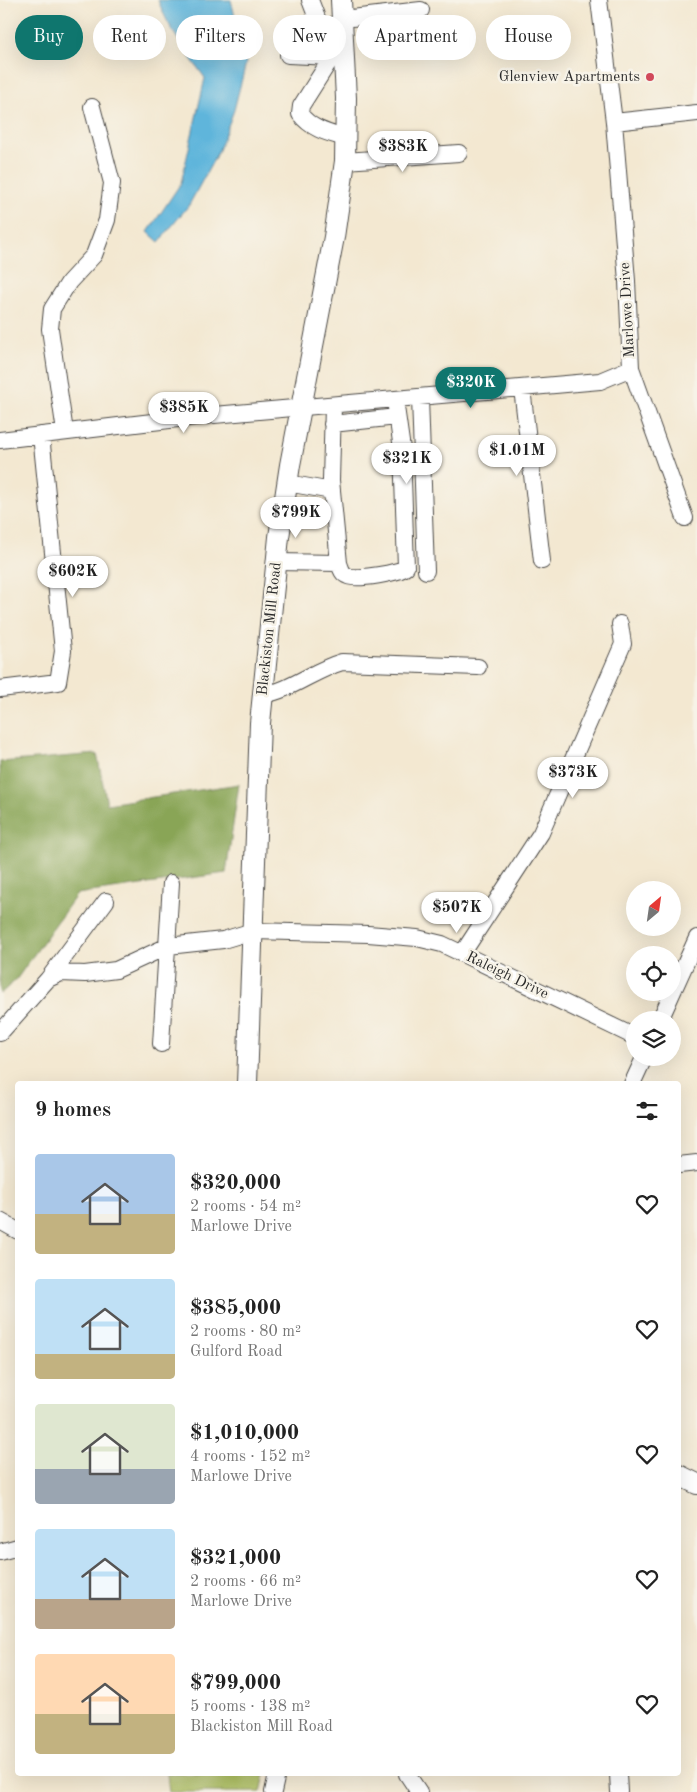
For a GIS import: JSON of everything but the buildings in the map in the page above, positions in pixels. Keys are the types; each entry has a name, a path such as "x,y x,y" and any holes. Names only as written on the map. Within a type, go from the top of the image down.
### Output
{"main road":[{"name":"Blackiston Mill Road","path":"248,1081 263,695 276,562 287,483 334,236 345,161 345,138 338,60"},
{"path":"681,1476 697,1484"}],"street":[{"path":"310,0 317,15"},
{"name":"Marlowe Drive","path":"0,440 203,416 600,381 631,368 628,282 614,122 599,0"},
{"path":"342,9 421,10"},
{"path":"336,60 301,106 300,114 314,128 345,138"},
{"path":"65,432 50,329 52,309 69,282 94,255 107,220 112,183 92,107"},
{"path":"614,122 697,113"},
{"path":"345,161 459,153"},
{"path":"631,368 685,518"},
{"path":"522,388 542,561"},
{"path":"420,398 426,571"},
{"path":"333,406 332,491 339,563 342,571 351,577 399,572 406,567 402,449 394,400"},
{"path":"332,424 397,417"},
{"path":"0,689 58,682 63,651 41,435"},
{"path":"287,483 332,491"},
{"path":"276,562 339,563"},
{"path":"462,954 541,833 619,652 622,644 620,624"},
{"path":"263,695 281,691 329,666 342,662 478,667"},
{"path":"162,1044 171,883"},
{"path":"0,1033 48,978 106,901"},
{"name":"Raleigh Drive","path":"48,978 61,972 85,974 116,970 168,946 216,941 253,931 368,934 417,938 442,944 626,1033"},
{"path":"664,1011 697,938"},
{"path":"633,1081 640,1066"},
{"path":"681,1165 697,1163"},
{"path":"0,1221 15,1229"},
{"path":"0,1552 15,1547"},
{"path":"273,1792 277,1776"},
{"path":"408,1776 419,1792"},
{"path":"618,1776 619,1792"}],"green space":[{"path":"97,754 107,804 239,784 226,873 77,894 16,980 0,994 0,762"},
{"path":"167,1776 265,1776 261,1792 169,1792"}],"water":[{"path":"158,0 231,0 235,15 176,15 176,36 166,15 162,11"},
{"path":"192,60 245,60 234,110 219,150 189,205 159,242 148,232 181,183 205,78"}],"place":[{"name":"Glenview Apartments","path":"650,77"}]}
